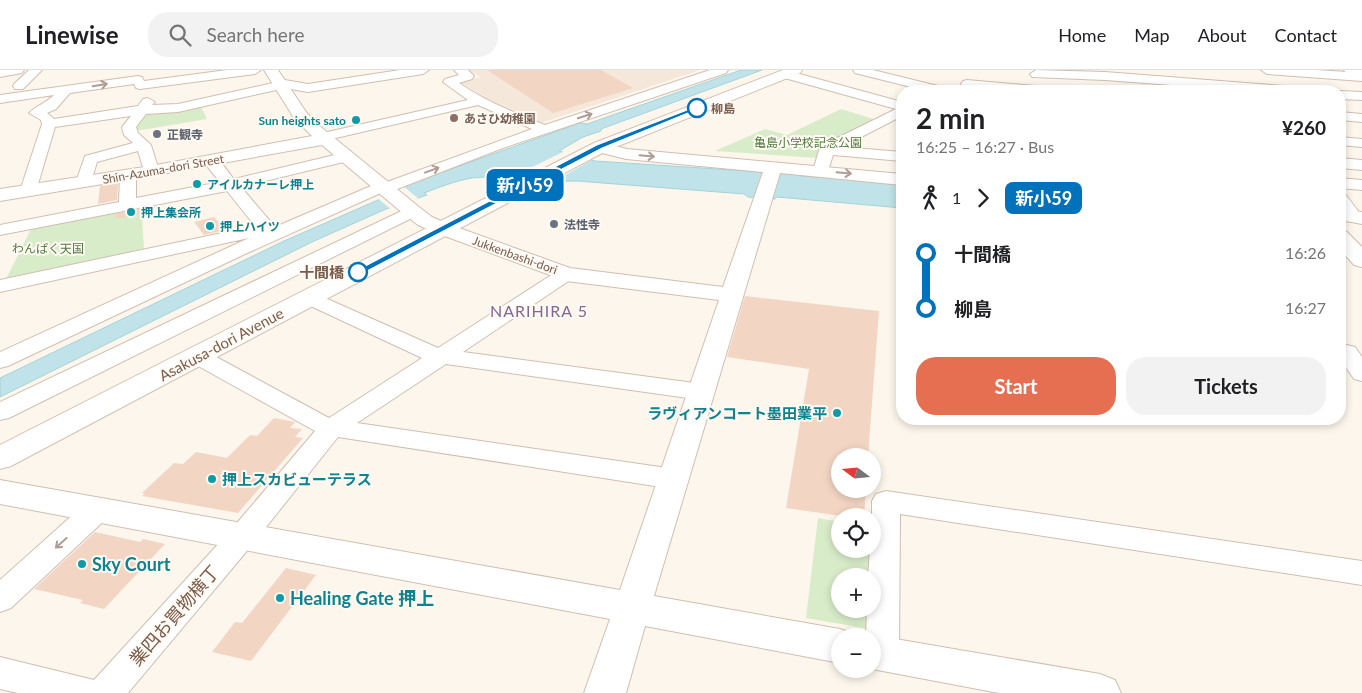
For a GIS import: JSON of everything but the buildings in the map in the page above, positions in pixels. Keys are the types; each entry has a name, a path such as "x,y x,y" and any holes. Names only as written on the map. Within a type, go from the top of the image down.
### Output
{"street":[{"path":"0,73 18,70"},
{"path":"20,86 36,70"},
{"path":"0,99 139,78 174,80 255,70"},
{"path":"47,131 141,110 178,108 206,102 277,79 308,88 423,70"},
{"path":"460,70 468,76 449,82 479,101 544,129"},
{"path":"0,361 306,220 498,145 722,70"},
{"path":"1267,70 1362,77"},
{"path":"1351,70 1362,72"},
{"path":"966,71 967,84 976,85"},
{"path":"790,72 821,84 896,104"},
{"name":"Asakusa-dori Avenue","path":"0,458 199,357 581,156 790,72"},
{"path":"821,84 850,73 915,85"},
{"path":"1101,73 1114,85"},
{"path":"1036,74 1101,73 1208,85"},
{"path":"28,191 47,131 47,118 36,113 51,106 77,76"},
{"path":"1231,76 1239,85"},
{"path":"139,78 148,104 141,110 130,127 131,135 144,145 151,171"},
{"name":"Jukkenbashi-dori","path":"277,79 304,121 426,221 566,274 733,295"},
{"path":"174,80 206,102"},
{"path":"866,96 898,81"},
{"path":"1346,95 1362,96"},
{"path":"324,138 479,101"},
{"path":"826,150 896,114"},
{"path":"1346,117 1362,118"},
{"path":"880,123 896,127"},
{"path":"111,129 130,127"},
{"path":"47,131 82,133"},
{"name":"Shin-Azuma-dori Street","path":"0,195 151,171 324,138"},
{"path":"1346,142 1362,143"},
{"path":"84,182 90,158 144,145"},
{"path":"600,147 626,154 773,169 821,171 896,178"},
{"path":"826,150 896,155"},
{"path":"821,171 826,150"},
{"path":"0,230 230,185 347,157"},
{"path":"210,160 267,228"},
{"path":"1346,164 1362,165"},
{"path":"605,693 773,169"},
{"path":"127,205 128,175"},
{"path":"1346,184 1362,185"},
{"path":"0,412 410,209"},
{"path":"0,286 306,220"},
{"path":"1346,243 1362,260"},
{"name":"業四お買物横丁","path":"106,693 241,538 332,428 566,274"},
{"path":"309,298 427,352 440,356 702,392"},
{"path":"1350,352 1362,374"},
{"path":"199,357 321,424 332,428 674,480"},
{"path":"0,492 241,538 831,644"},
{"path":"878,628 886,501 1362,573"},
{"path":"0,598 97,510"},
{"path":"881,654 1100,693"},
{"path":"0,673 84,693"}],"shaded area":[{"path":"467,70 700,70 541,123 488,99 460,82 481,77"}],"green space":[{"path":"200,105 207,119 136,131 136,127 145,112"},
{"name":"亀島小学校記念公園","path":"841,109 877,120 817,158 715,151 765,129 787,135"},
{"name":"わんぱく天国","path":"152,204 153,213 142,216 144,251 5,281 32,227"},
{"path":"818,518 831,520 831,558 872,558 871,568 831,568 831,618 870,618 869,628 806,618"}],"water":[{"path":"741,70 762,70 601,129 601,131 583,137 559,151 595,161 753,170 801,176 896,183 896,207 777,197 775,199 748,197 744,194 577,181 498,177 466,179 424,193 427,195 386,209 312,242 0,397 0,378 284,241 378,200 406,185 580,123 587,124"}],"pier":[{"path":"567,150 595,158 550,184 508,179"},
{"path":"402,185 420,200 392,210 376,197"}],"bus line":[{"name":"新小59","path":"358,272 600,147 697,108"}],"place":[{"name":"柳島","path":"697,108"},
{"name":"あさひ幼稚園","path":"454,118"},
{"name":"Sun heights sato","path":"356,120"},
{"name":"正観寺","path":"157,134"},
{"name":"アイルカナーレ押上","path":"197,184"},
{"name":"押上集会所","path":"131,212"},
{"name":"法性寺","path":"554,224"},
{"name":"押上ハイツ","path":"210,226"},
{"name":"十間橋","path":"358,272"},
{"name":"ラヴィアンコート墨田業平","path":"837,413"},
{"name":"押上スカビューテラス","path":"212,479"},
{"name":"Sky Court","path":"82,564"},
{"name":"Healing Gate 押上","path":"280,598"}],"district":[{"name":"NARIHIRA 5","path":"539,310"}]}
